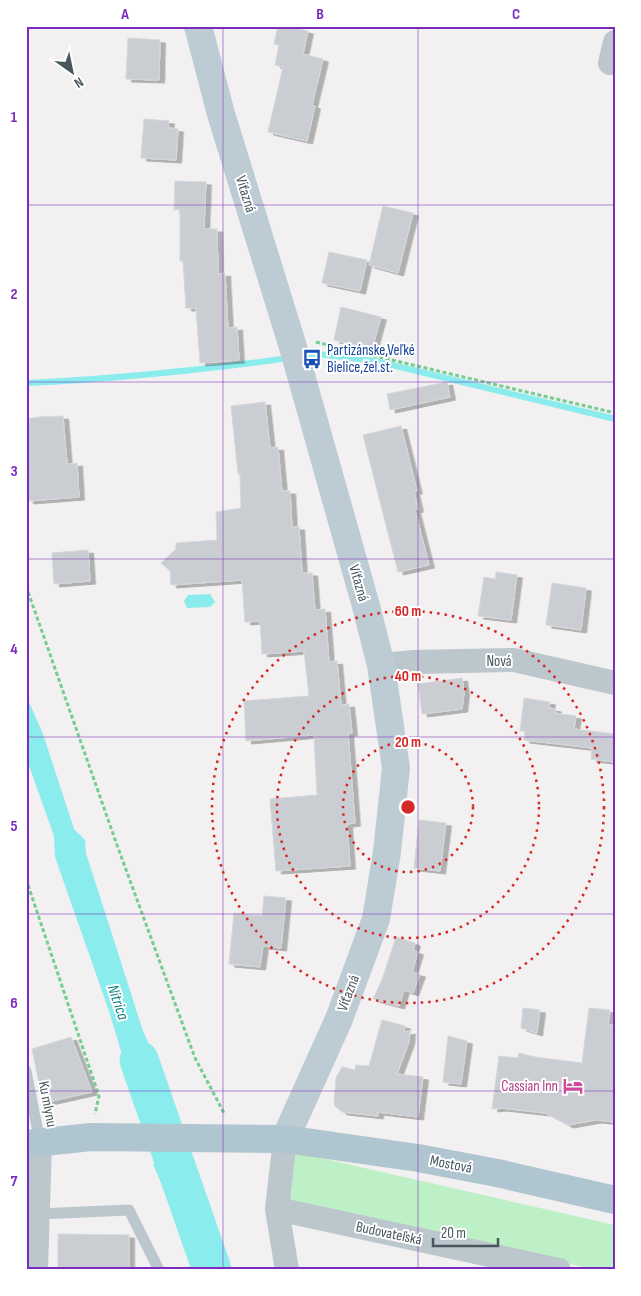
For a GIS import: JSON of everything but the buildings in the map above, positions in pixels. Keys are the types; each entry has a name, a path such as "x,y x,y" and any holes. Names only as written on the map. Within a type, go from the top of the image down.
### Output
{"main road":[{"name":"Víťazná","path":"198,26 221,114 293,349 366,606 381,665 396,768 387,852 376,919 339,1019 285,1139"},
{"path":"33,1143 101,1137 228,1138"},
{"name":"Mostová","path":"228,1138 285,1139 418,1158 497,1173 615,1200"}],"street":[{"name":"Nová","path":"381,665 414,662 514,660 615,683"},
{"path":"285,1139 277,1209 287,1270"},
{"path":"33,1143 38,1214 36,1270"},
{"name":"Budovateľská","path":"277,1209 559,1270"}],"lane":[{"name":"Ku mlynu","path":"26,1071 33,1143"},
{"path":"38,1214 129,1210 159,1270"}],"path":[{"path":"293,349 615,412"},
{"path":"26,586 195,1058 228,1138"},
{"path":"26,879 99,1096 101,1137"}],"green space":[{"path":"294,1152 615,1225 615,1270 597,1270 288,1202"}],"water":[{"path":"210,594 215,602 210,607 187,608 184,601 188,595"},
{"path":"26,695 43,734 74,829 85,840 86,853 143,1031 176,1110 139,1111 109,1011 55,857 54,836 26,757"},
{"path":"194,1163 230,1270 196,1270 153,1164"}],"waterway":[{"path":"301,356 318,354 375,361 615,419"},
{"path":"26,383 158,374 289,358"},
{"name":"Nitrica","path":"139,1060 212,1270"}],"place":[{"name":"Partizánske,Veľké Bielice,žel.st.","path":"312,359"},
{"name":"Cassian Inn","path":"573,1086"}]}
